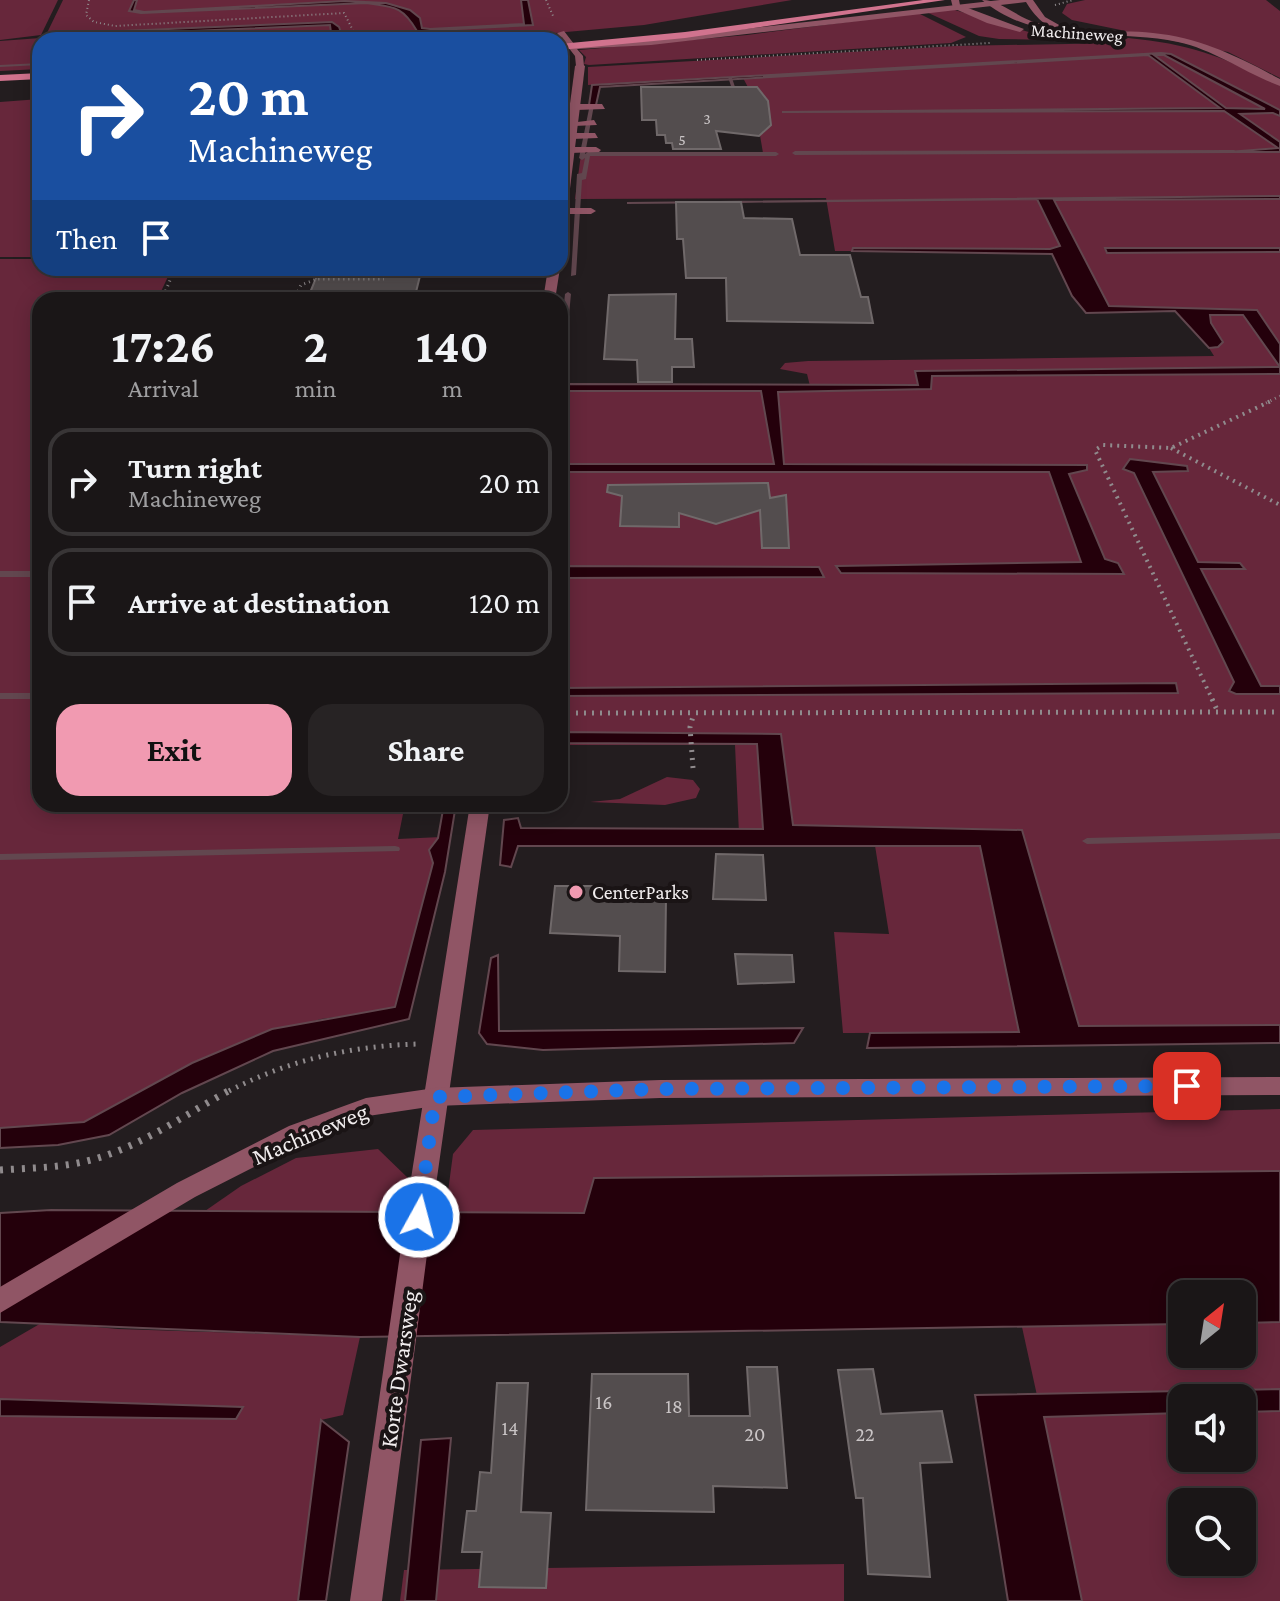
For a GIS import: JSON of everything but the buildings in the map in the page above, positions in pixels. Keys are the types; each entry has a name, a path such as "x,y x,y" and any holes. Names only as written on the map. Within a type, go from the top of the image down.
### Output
{"main road":[{"path":"568,42 652,34 875,0"},
{"path":"568,42 685,35 941,0"},
{"path":"909,3 955,3"},
{"path":"0,78 32,77"}],"street":[{"name":"Machineweg","path":"989,1 1027,22 1064,30 1146,36 1207,48 1240,61 1280,83"},
{"name":"Machineweg","path":"955,3 990,21 1019,28 1137,38 1207,48"},
{"path":"568,191 581,107 580,66"},
{"name":"Korte Dwarsweg","path":"366,1601 435,1097 479,812"},
{"name":"Machineweg","path":"0,1301 186,1190 298,1133 366,1107 435,1097 660,1089 1280,1086"}],"lane":[{"path":"568,42 606,46 754,33 955,3 1028,0"},
{"name":"Machineweg","path":"1028,0 1045,21 1064,30"},
{"path":"568,46 579,56 580,66"},
{"path":"581,107 602,107"},
{"path":"577,123 594,123"},
{"path":"576,136 595,136"},
{"path":"575,150 596,150"},
{"path":"568,214 591,211"}],"path":[{"path":"89,0 86,15 94,22 115,26 344,13 354,32"},
{"path":"961,44 969,40"},
{"path":"690,60 1002,43"},
{"path":"298,292 301,285 317,279 384,279 375,276"},
{"path":"1171,448 1280,396"},
{"path":"1218,712 1095,450 1103,445 1171,448 1280,505"},
{"path":"568,713 1280,712"},
{"path":"693,768 690,727 694,713"},
{"path":"0,1170 45,1168 96,1159 141,1140 266,1073 320,1054 375,1045 443,1044"}],"shaded area":[{"path":"0,0 58,0 42,32 0,40"},
{"path":"63,0 133,0 130,11 144,12 133,10 137,0 792,0 644,25 567,32 335,32 330,27 331,32 219,32 219,29 47,32"},
{"path":"134,0 137,0 134,10 144,12 345,1 386,3 410,10 420,18 422,28 430,29 524,24 521,0 528,0 533,25 417,31 406,16 396,9 366,3 141,13 129,11"},
{"path":"1085,0 1266,0 1280,11 1280,78 1228,52 1072,20 1062,13 1067,4"},
{"path":"955,10 1032,33 1113,38 1102,41 999,39 979,36 924,11"},
{"path":"918,13 966,37 951,43 589,65 584,64 586,57 579,50 747,35"},
{"path":"332,22 341,32 331,32 330,25 98,32"},
{"path":"1128,38 1207,53 1280,85 1280,344 1257,310 1109,306 1050,249 853,248 852,251 835,251 826,198 575,199 581,154 763,153 756,112 759,108 742,76 588,85 588,67 956,46 1120,43"},
{"path":"32,39 32,69 0,71 0,41"},
{"path":"1161,53 1171,54 1280,110 1280,116 1273,113 1240,114 1280,142 1280,152 1228,152 1278,148 1224,111 782,112 1220,108 1148,55 600,87 596,105 589,105 592,85","holes":["1154,55 1164,55 1265,109 1226,108"]},
{"path":"32,100 32,257 0,257 0,102"},
{"path":"1280,196 1280,199 1054,200 1109,306 1257,310 1280,344 1280,367 1243,315 1210,315 1211,323 1223,342 1218,347 1209,348 1175,311 1086,313 1072,296 1052,254 852,251 853,248 1050,249 1060,246 1037,199 627,203"},
{"path":"1105,248 1280,248 1280,252 1107,253"},
{"path":"0,259 32,259 32,276 168,276 161,292 32,292 32,812 403,812 398,839 441,837 411,1007 321,1019 267,1034 83,1134 0,1142"},
{"path":"1210,314 1243,315 1280,367 916,371 919,385 810,386 807,374 780,369 785,363 808,361 1214,356 1209,348 1218,347 1223,341 1211,323"},
{"path":"1280,367 1280,374 932,376 931,389 778,392 784,464 1087,465 1087,470 1069,474 1105,559 1118,563 1124,574 841,573 836,566 1081,562 1049,472 568,472 568,464 774,464 761,391 568,391 568,384 918,385 915,371"},
{"path":"1280,374 1280,1032 843,1033 834,932 889,934 873,833 739,834 735,745 568,745 568,384 761,391 782,459 778,392 930,388 931,376"},
{"path":"1130,459 1187,466 1188,471 1153,472 1198,562 1240,563 1245,569 1201,569 1261,686 1280,686 1280,694 1236,694 1229,691 1234,682 1134,473 1123,469"},
{"path":"568,566 819,567 824,577 568,578"},
{"path":"1176,683 1178,693 568,696 568,688"},
{"path":"568,732 781,734 793,825 1022,830 1079,1026 1280,1025 1280,1043 867,1048 870,1033 1019,1032 980,846 518,846 511,867 500,865 504,820 518,818 521,828 763,829 757,744 568,743"},
{"path":"667,777 693,780 700,789 696,798 665,805 590,802 620,799"},
{"path":"443,812 455,812 445,872 409,1019 273,1051 182,1093 109,1135 58,1145 0,1148 0,1128 84,1122 192,1063 272,1029 395,1007 433,863 429,850 438,838"},
{"path":"498,955 499,1031 803,1028 794,1043 543,1050 487,1044 479,1033 491,958"},
{"path":"1280,1109 1280,1171 594,1178 585,1213 445,1214 453,1154 473,1130"},
{"path":"378,1149 409,1179 398,1212 205,1211 241,1186 296,1158"},
{"path":"1280,1171 1280,1322 1256,1323 1256,1280 1168,1280 1168,1324 360,1337 0,1322 0,1213 51,1210 584,1213 594,1178"},
{"path":"43,1322 118,1329 360,1337 343,1415 321,1420 298,1601 0,1601 0,1347"},
{"path":"1280,1322 1280,1601 1082,1601 1022,1327 1168,1324 1168,1368 1256,1368 1256,1323"},
{"path":"1256,1389 1280,1389 1280,1411 1256,1412"},
{"path":"1168,1391 1168,1413 1044,1417 1082,1601 1008,1601 975,1395"},
{"path":"0,1399 243,1407 236,1419 0,1416"},
{"path":"321,1420 349,1442 326,1601 298,1601"},
{"path":"451,1438 436,1601 405,1601 421,1440"},
{"path":"844,1564 844,1601 400,1601 404,1570"}],"waterway":[{"path":"0,66 32,64"},
{"path":"730,78 733,86"},
{"path":"582,158 592,105"},
{"path":"795,153 1234,152"},
{"path":"583,179 588,154 776,154"},
{"path":"573,275 580,174"},
{"path":"0,574 32,574"},
{"path":"0,696 32,696"},
{"path":"1087,841 1280,836"},
{"path":"0,857 395,849"}],"place":[{"name":"CenterParks","path":"576,892"}],"route":[{"path":"419,1217 435,1097 660,1089 1187,1086"}]}
